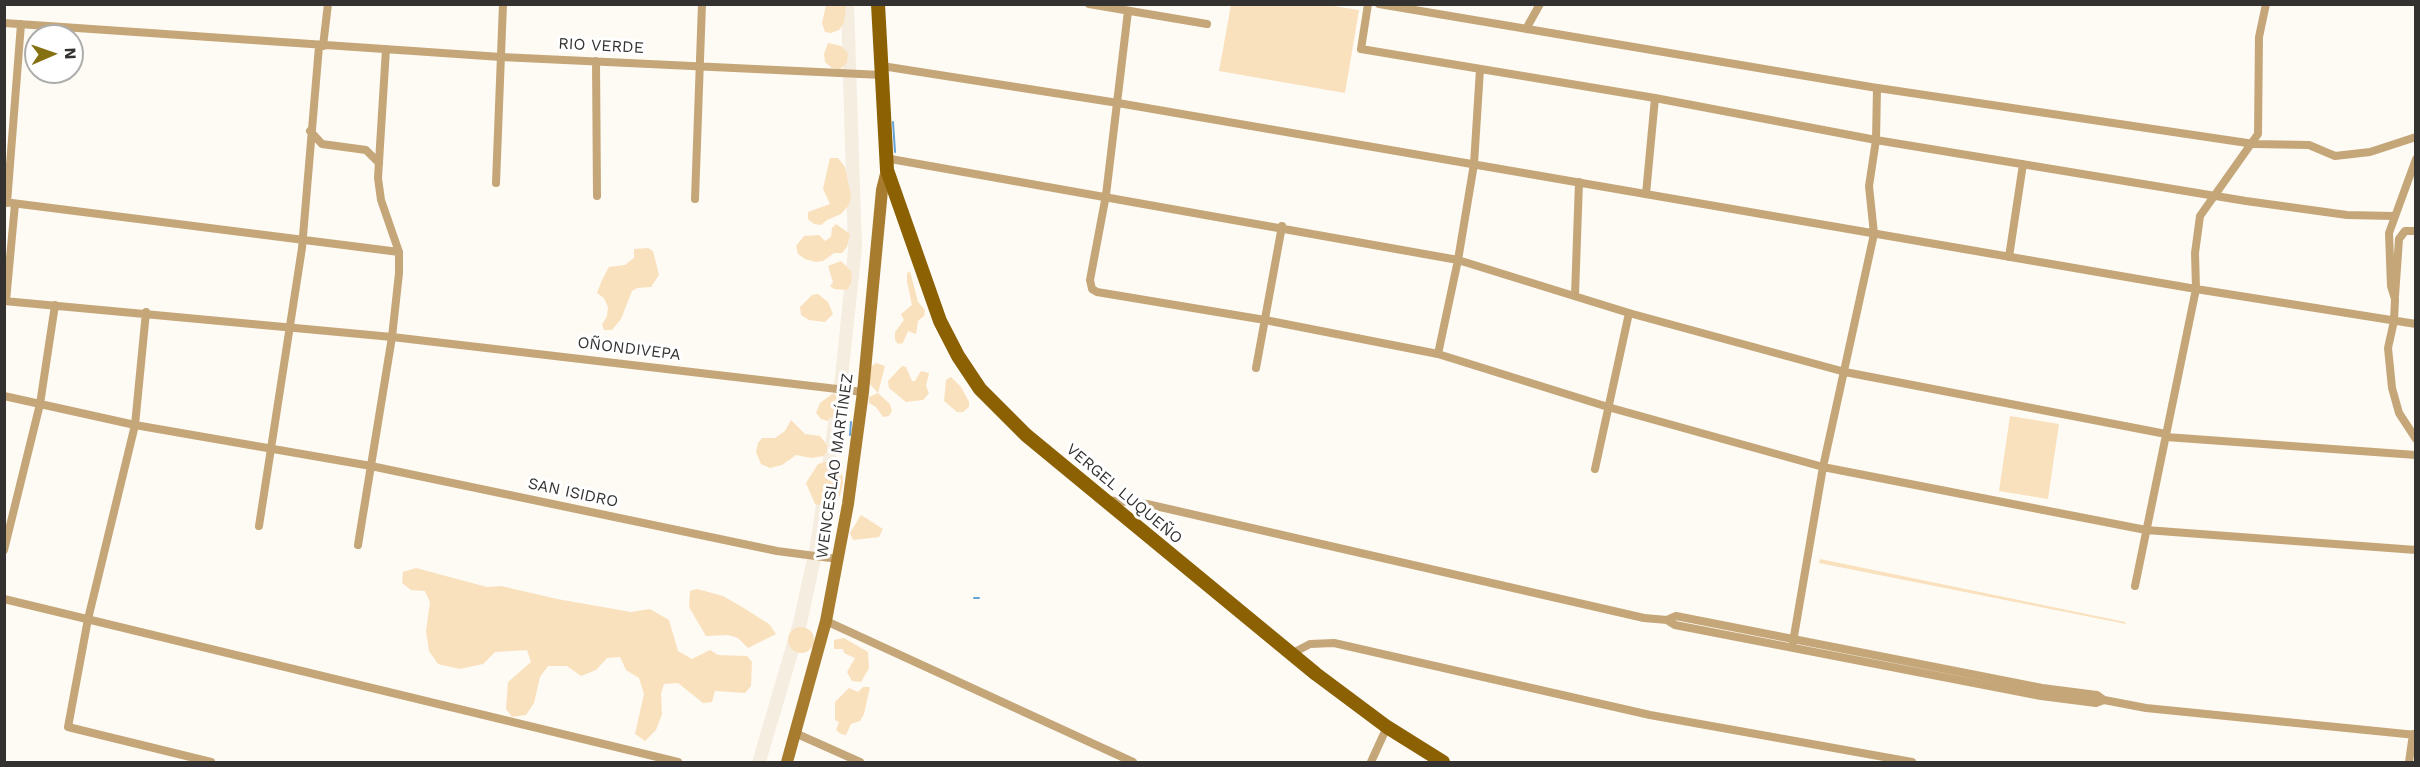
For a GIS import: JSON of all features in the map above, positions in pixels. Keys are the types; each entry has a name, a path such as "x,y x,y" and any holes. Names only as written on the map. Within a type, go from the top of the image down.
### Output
{"main road":[{"name":"VERGEL LUQUEÑO","path":"878,4 886,164 940,321 966,370 993,404 1291,654 1387,727 1443,762"},
{"name":"WENCESLAO MARTÍNEZ","path":"787,762 826,621 838,559 863,392 886,164"}],"street":[{"path":"259,526 291,328 302,240 310,130 328,4"},
{"path":"496,183 503,4"},
{"path":"695,199 702,4"},
{"path":"1089,4 1207,24"},
{"path":"1368,4 1361,49 1655,98 1876,140 2214,196 2337,214 2393,216"},
{"path":"1379,4 1877,88 2254,144 2309,145 2342,157 2370,152 2415,137"},
{"path":"1526,29 1540,4"},
{"path":"2135,586 2196,289 2195,253 2200,216 2254,144 2260,121 2259,37 2266,4"},
{"path":"1128,11 1106,195 1090,280 1092,289 1438,354 1608,407 1823,467 2146,530 2415,550"},
{"name":"RIO VERDE","path":"4,23 501,57 882,71 1118,103 2196,289 2415,324"},
{"path":"5,301 21,24"},
{"path":"358,545 392,337 399,252 381,200 379,164 386,49"},
{"path":"596,61 597,196"},
{"path":"1438,354 1458,260 1474,164 1480,69"},
{"path":"1793,644 1823,467 1874,234 1869,186 1876,140 1877,88"},
{"path":"1646,194 1655,98"},
{"path":"310,130 322,144 366,150 379,164"},
{"path":"2415,159 2393,216 2389,233 2394,246 2391,286 2395,299 2394,321 2388,348 2392,388 2399,413 2415,439"},
{"path":"886,164 1106,195 1458,260 1629,313 1845,372 2166,436 2415,455"},
{"path":"2009,257 2023,164"},
{"path":"1575,295 1578,182"},
{"path":"9,203 399,252"},
{"path":"1256,368 1282,226"},
{"path":"2394,246 2402,234 2415,231"},
{"name":"OÑONDIVEPA","path":"5,301 146,312 392,337 863,392"},
{"path":"4,550 40,404 55,305"},
{"path":"146,312 135,424 88,620 68,726 211,762"},
{"path":"1595,469 1629,313"},
{"name":"SAN ISIDRO","path":"4,396 135,424 371,466 769,549 838,559"},
{"path":"1106,500 1147,504 1644,618 1667,620 1676,616 1793,644 2040,688 2097,695 2104,700 2146,708 2414,734 2409,762"},
{"path":"4,599 678,762"},
{"path":"826,621 1133,762"},
{"path":"1291,654 1310,644 1334,643 1650,716 1912,762"},
{"path":"1371,762 1387,727"},
{"path":"795,733 860,762"}],"shaded area":[{"path":"826,5 846,6 844,23 839,30 831,33 825,32 822,23"},
{"path":"841,5 854,5 862,248 848,378 822,554 807,624 766,762 752,762 793,622 810,545 835,377 848,250"},
{"path":"1231,5 1327,5 1359,10 1345,93 1219,71"},
{"path":"828,43 841,46 848,53 847,63 840,69 832,68 825,62 824,54"},
{"path":"830,158 838,158 845,167 851,196 849,205 841,214 821,225 814,224 808,219 808,212 830,204 823,189"},
{"path":"836,224 850,234 847,247 842,253 834,253 823,261 816,262 798,254 796,246 804,236 819,235 825,241 831,237 832,228"},
{"path":"648,248 653,251 659,275 651,287 637,288 632,291 621,319 612,330 604,330 602,325 607,316 608,307 604,298 597,293 602,280 609,267 625,265 634,258 634,249"},
{"path":"841,261 852,272 851,283 847,290 834,289 830,286 833,282 828,266"},
{"path":"910,271 918,302 925,310 924,316 918,321 916,334 908,331 903,343 898,344 895,340 895,332 904,320 901,314 912,305 907,282 907,273"},
{"path":"818,294 828,302 833,314 825,322 809,320 801,315 800,307 812,295"},
{"path":"876,363 885,366 878,393 869,383 871,367"},
{"path":"902,366 906,367 912,381 915,381 921,371 929,373 926,386 929,393 923,400 906,402 889,388 888,381"},
{"path":"951,377 961,387 969,402 969,407 963,412 957,412 944,401 946,380"},
{"path":"878,393 890,404 892,411 889,416 883,417 876,407 869,403 869,397"},
{"path":"832,394 842,397 847,404 845,415 830,418 828,421 821,419 816,413 820,403"},
{"path":"2010,416 2059,424 2048,499 1999,491"},
{"path":"791,420 805,434 820,436 827,445 824,456 811,458 796,455 782,465 770,468 761,464 756,452 758,443 762,438 775,438 785,431"},
{"path":"834,462 842,471 843,483 840,496 828,507 815,504 806,483 818,464"},
{"path":"861,515 883,529 879,537 853,540 850,533"},
{"path":"1820,559 2125,622 2126,624 1819,563"},
{"path":"416,568 487,587 501,586 631,612 650,609 669,620 678,651 692,659 710,650 718,655 747,656 752,662 751,686 745,693 715,691 712,702 703,703 678,683 664,684 661,694 662,714 656,730 645,741 635,734 644,694 639,678 626,670 620,657 607,658 596,670 581,676 567,666 548,666 540,677 534,703 526,715 512,717 506,709 508,682 531,662 527,650 495,652 483,664 460,669 438,664 429,651 426,631 430,602 425,591 411,590 402,583 403,572"},
{"path":"697,589 723,596 769,624 776,634 748,648 738,638 728,635 706,636 689,607 690,591"},
{"path":"801,627 810,631 814,640 810,649 801,653 792,649 788,640 792,631"},
{"path":"844,638 868,652 869,668 861,682 852,681 847,672 855,658 844,653 843,649 834,649 834,640"},
{"path":"863,687 870,687 864,714 860,721 851,724 846,735 841,734 836,730 839,722 835,720 835,702 849,688 858,692"}],"waterway":[{"path":"893,122 895,152"},
{"path":"850,435 851,422"},
{"path":"974,598 979,598"}]}
